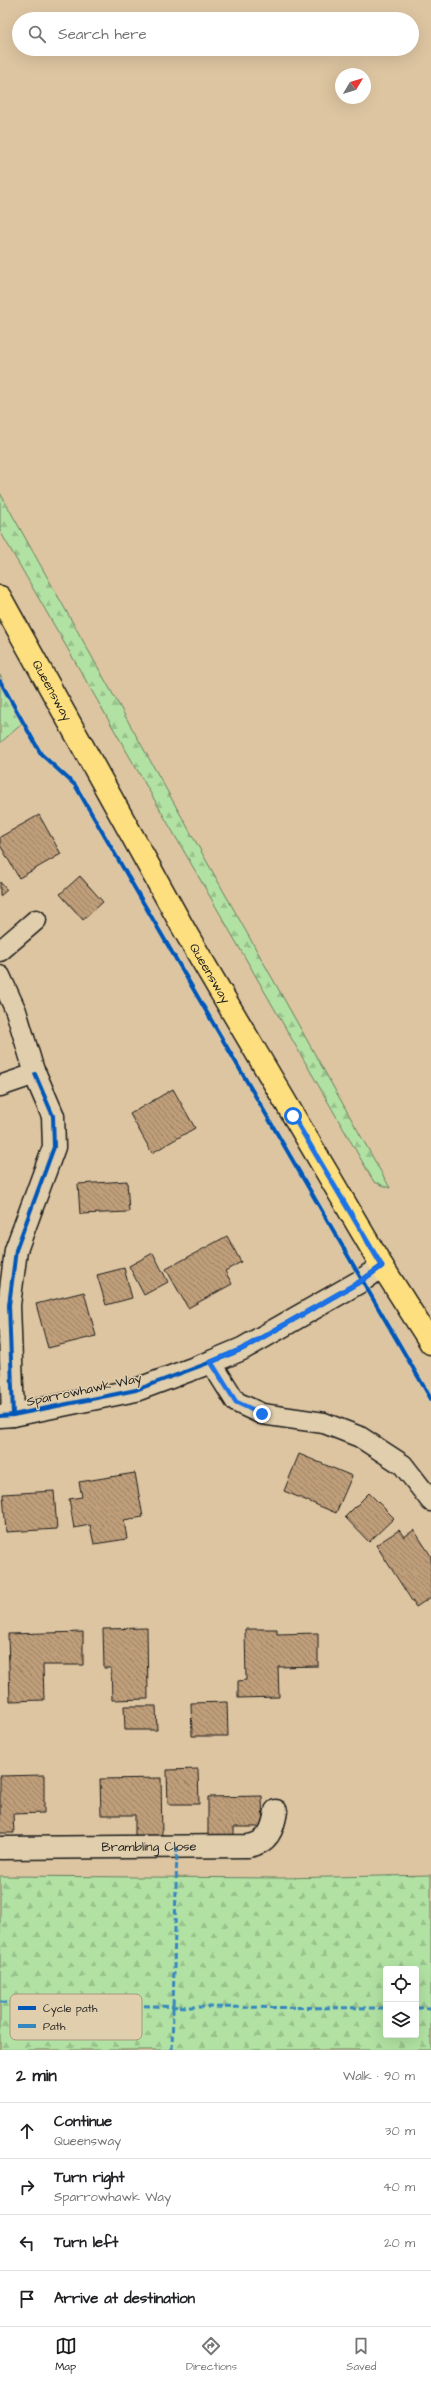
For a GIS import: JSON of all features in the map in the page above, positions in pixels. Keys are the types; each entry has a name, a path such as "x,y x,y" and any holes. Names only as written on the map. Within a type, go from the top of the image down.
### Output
{"main road":[{"name":"Queensway","path":"0,597 186,933 382,1266 431,1344"}],"street":[{"path":"6,1416 9,1305 16,1250 54,1147 53,1116 35,1074"},
{"name":"Sparrowhawk Way","path":"6,1416 136,1390 211,1362 242,1349 361,1281 382,1266"},
{"name":"Brambling Close","path":"0,1848 248,1846 259,1844 268,1836 274,1827 276,1811"}],"lane":[{"path":"0,951 36,920"},
{"path":"0,976 16,1011 35,1074 0,1086"},
{"path":"211,1362 236,1402 262,1414 324,1423 360,1437 403,1465 431,1501"}],"green space":[{"path":"0,493 390,1188 374,1182 0,531"},
{"path":"0,675 23,723 0,743"},
{"path":"431,1875 431,2050 0,2050 0,1876 281,1878"}],"building":[{"path":"39,815 61,854 19,878 0,845 0,837"},
{"path":"80,876 103,902 83,920 60,894"},
{"path":"0,882 7,890 0,896"},
{"path":"173,1089 195,1128 152,1153 130,1114"},
{"path":"127,1181 129,1212 80,1214 78,1184"},
{"path":"227,1236 241,1262 225,1271 232,1284 188,1308 166,1269"},
{"path":"153,1253 168,1282 144,1295 129,1266"},
{"path":"124,1268 132,1298 106,1305 97,1275"},
{"path":"84,1292 96,1336 48,1348 36,1304"},
{"path":"299,1454 352,1476 336,1513 284,1491"},
{"path":"135,1473 143,1517 124,1520 127,1539 94,1544 90,1525 74,1528 69,1499 82,1497 79,1482"},
{"path":"54,1491 57,1529 6,1532 3,1494"},
{"path":"369,1493 394,1518 369,1542 345,1517"},
{"path":"399,1530 404,1537 414,1530 431,1556 431,1597 416,1607 376,1545"},
{"path":"147,1628 148,1699 112,1700 111,1668 104,1668 103,1629"},
{"path":"245,1629 277,1629 277,1634 318,1633 318,1666 278,1667 279,1697 238,1698 238,1681 246,1680"},
{"path":"83,1632 83,1665 43,1665 44,1700 10,1701 8,1634"},
{"path":"227,1702 228,1736 192,1736 191,1703"},
{"path":"124,1706 156,1706 157,1730 125,1730"},
{"path":"198,1769 199,1804 168,1804 167,1770"},
{"path":"44,1775 44,1813 13,1814 14,1833 0,1833 0,1776"},
{"path":"161,1778 162,1837 135,1837 135,1815 101,1815 100,1779"},
{"path":"262,1796 263,1827 234,1827 234,1840 208,1840 208,1797"}],"marked path":[{"path":"172,2050 177,1847"},
{"path":"0,2002 10,2002"},
{"path":"142,2006 383,2008"},
{"path":"419,2008 431,2008"}],"cycle path":[{"path":"0,681 41,754 75,785 431,1399"},
{"path":"13,1415 9,1305 16,1250 54,1147 53,1116 35,1074"},
{"path":"0,1416 13,1415 136,1390 211,1362 242,1349 361,1281 382,1266"}],"route":[{"path":"262,1414 236,1402 211,1362 242,1349 361,1281 382,1266 293,1116"}]}
